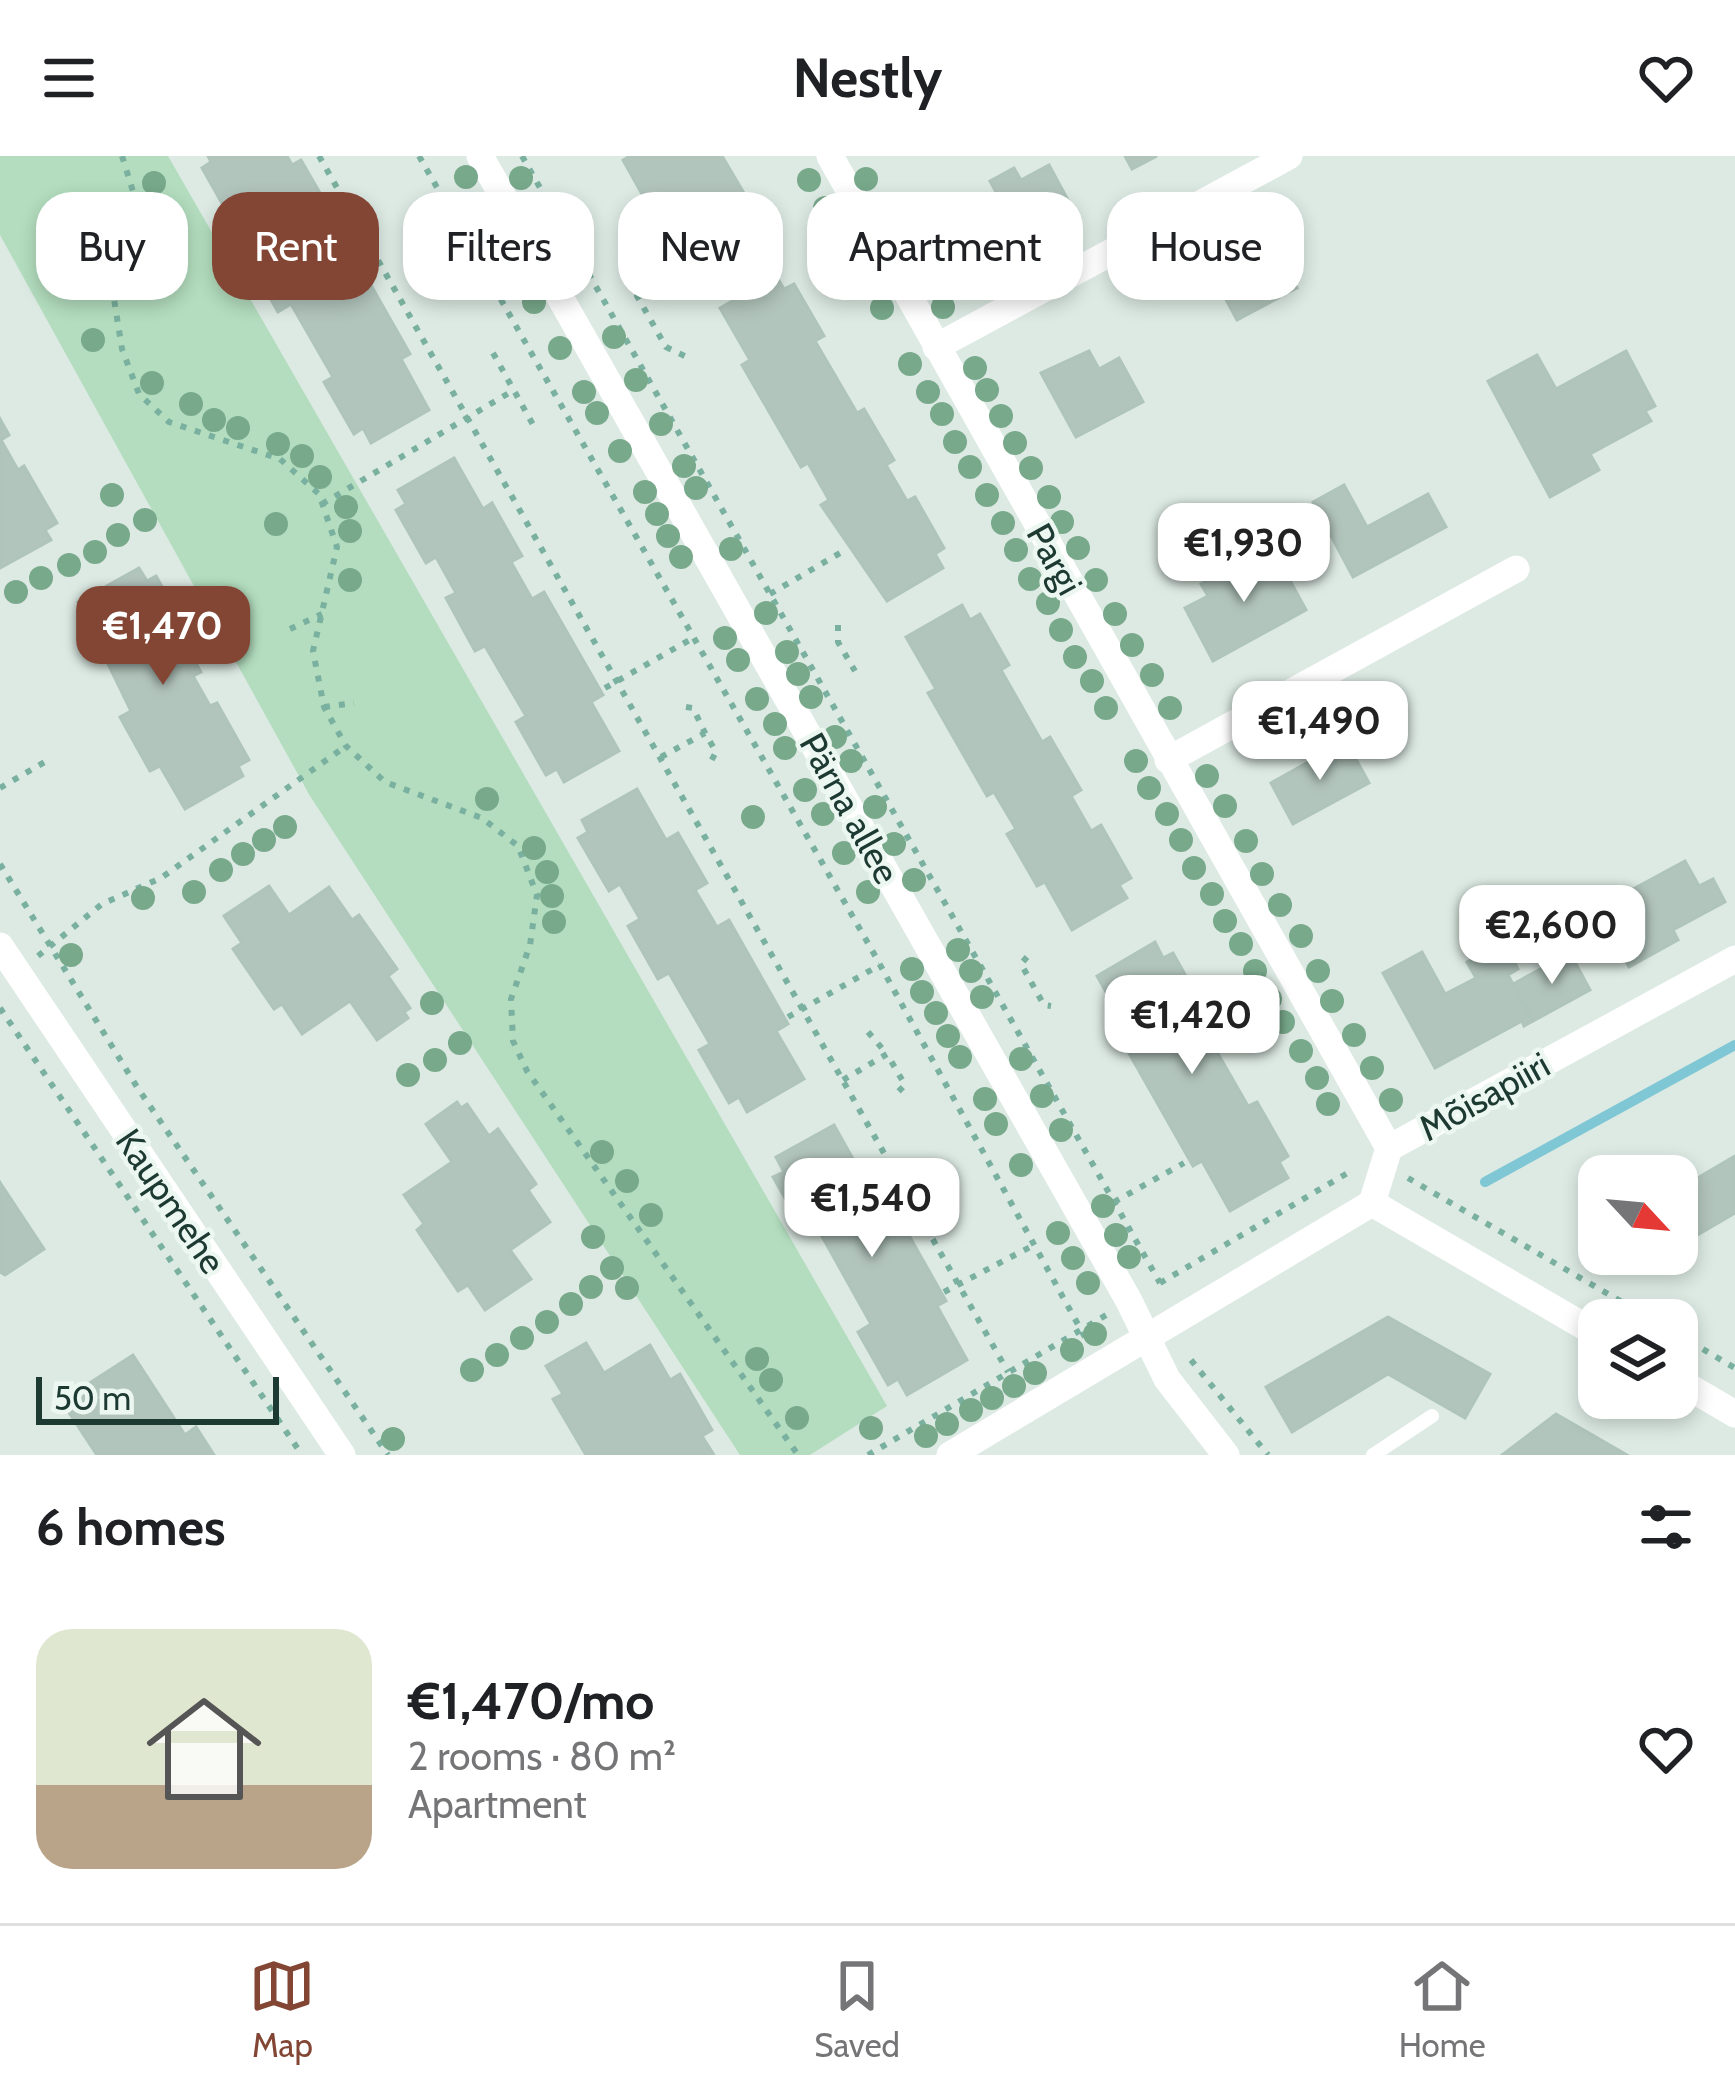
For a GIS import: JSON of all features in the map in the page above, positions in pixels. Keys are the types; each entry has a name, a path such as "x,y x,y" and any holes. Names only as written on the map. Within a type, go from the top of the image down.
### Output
{"street":[{"name":"Pärna allee","path":"480,156 1119,1284 1167,1379 1226,1455"},
{"name":"Pargi","path":"830,156 1389,1148"},
{"path":"936,347 1289,156"},
{"path":"1168,760 1516,569"},
{"name":"Kaupmehe","path":"7,957 342,1455"},
{"name":"Mõisapiiri","path":"1372,1203 1389,1148 1735,959"},
{"path":"950,1455 1372,1203 1578,1323"},
{"path":"1698,1392 1735,1414"}],"lane":[{"path":"1373,1455 1432,1416"}],"path":[{"path":"122,156 136,201 113,293 122,350 139,394 169,422 280,459 319,494 337,547 313,651 324,707 346,746 386,782 482,818 518,846 537,895 530,944 511,999 513,1041 527,1071 798,1455"},
{"path":"319,156 1008,1372"},
{"path":"419,156 880,965 1100,1367"},
{"path":"522,156 1160,1283"},
{"path":"639,300 666,347 692,359"},
{"path":"494,353 536,430"},
{"path":"322,504 514,390"},
{"path":"770,594 840,553"},
{"path":"290,629 322,614"},
{"path":"838,626 838,642 855,671"},
{"path":"605,688 693,638"},
{"path":"324,707 355,703"},
{"path":"686,707 693,708 716,752 710,763"},
{"path":"661,758 705,733"},
{"path":"7,957 50,949 102,904 161,878 346,746"},
{"path":"0,788 47,760"},
{"path":"0,864 137,1087 388,1455"},
{"path":"1027,957 1021,964 1044,1005 1051,1006"},
{"path":"788,1016 880,965"},
{"path":"0,1008 302,1455"},
{"path":"868,1032 905,1085 897,1094"},
{"path":"843,1080 886,1054"},
{"path":"1114,1202 1184,1163"},
{"path":"944,1292 1034,1245"},
{"path":"1698,1346 1735,1368"}],"green space":[{"path":"0,156 168,156 212,232 212,300 251,300 887,1406 810,1455 740,1455 310,796 0,235"}],"building":[{"path":"208,156 287,156 292,165 301,160 319,192 216,192 202,168 211,162"},
{"path":"630,156 722,156 743,192 641,192 623,160"},
{"path":"1125,156 1157,156 1132,169"},
{"path":"1049,165 1064,192 996,192 990,181 1014,168 1021,180"},
{"path":"794,284 824,336 815,341 857,413 864,409 894,460 886,465 907,501 915,497 944,548 935,554 943,568 887,601 821,505 829,500 808,463 801,467 742,365 750,360 720,308 734,300 783,300 783,287"},
{"path":"379,299 410,354 401,359 429,410 371,443 363,428 354,434 324,382 333,377 291,304 278,312 271,300"},
{"path":"1226,300 1274,300 1237,320"},
{"path":"1089,351 1099,369 1119,358 1143,402 1076,437 1041,373"},
{"path":"1626,351 1655,406 1645,411 1651,421 1590,454 1599,470 1550,497 1488,381 1537,355 1556,389"},
{"path":"0,419 9,435 1,440 18,470 24,466 57,523 45,530 51,540 0,568"},
{"path":"454,458 483,509 492,503 522,556 511,562 532,599 544,592 603,695 591,702 619,751 564,782 557,769 546,775 516,722 526,716 485,646 475,651 446,598 456,593 436,557 426,563 396,510 406,504 398,490"},
{"path":"1344,485 1367,527 1428,494 1446,527 1353,577 1313,502"},
{"path":"1275,553 1306,610 1213,661 1185,608 1208,596 1201,584 1243,561 1247,568"},
{"path":"139,568 147,581 156,576 189,634 182,638 201,672 193,676 210,706 217,703 249,760 238,766 243,776 185,809 160,766 150,771 120,717 131,711 78,602"},
{"path":"962,605 970,620 980,614 1009,665 1001,670 1042,742 1050,737 1081,790 1071,796 1091,831 1101,825 1131,878 1119,885 1127,898 1072,930 1045,882 1037,886 1007,834 1016,829 994,792 987,796 928,693 936,689 906,637"},
{"path":"1346,741 1369,783 1293,824 1271,783"},
{"path":"637,789 666,840 678,833 707,883 695,890 717,927 729,920 788,1024 776,1031 804,1079 747,1112 739,1097 729,1103 699,1050 710,1044 669,973 658,979 628,926 640,919 620,884 609,891 578,838 588,832 582,820"},
{"path":"1685,861 1699,886 1713,879 1725,902 1673,930 1678,940 1629,967 1610,933 1636,920 1622,895"},
{"path":"269,886 289,915 329,887 352,920 359,915 397,969 388,976 410,1008 404,1012 408,1018 377,1040 350,1001 302,1034 282,1004 274,1009 233,949 242,943 224,916"},
{"path":"1155,942 1163,958 1173,953 1203,1007 1194,1012 1248,1106 1257,1102 1288,1156 1279,1162 1288,1178 1230,1211 1202,1161 1193,1166 1117,1032 1126,1027 1097,976"},
{"path":"1504,942 1518,969 1508,975 1533,1021 1524,1026 1522,1021 1435,1068 1383,973 1422,952 1445,994 1476,978 1467,962"},
{"path":"1570,953 1590,990 1533,1021 1513,984"},
{"path":"457,1102 461,1108 467,1104 489,1136 498,1129 536,1184 528,1190 550,1222 510,1250 531,1279 485,1310 468,1285 458,1291 417,1230 424,1224 404,1195 452,1162 426,1124"},
{"path":"834,1125 862,1175 872,1170 946,1301 937,1306 967,1360 907,1395 898,1379 888,1385 858,1332 871,1324 814,1222 802,1228 773,1177 784,1172 776,1157"},
{"path":"1735,1156 1735,1213 1698,1235 1698,1178"},
{"path":"1,1184 44,1249 5,1275 0,1272"},
{"path":"1388,1317 1490,1374 1465,1418 1388,1374 1292,1432 1266,1387"},
{"path":"586,1343 604,1373 650,1345 670,1380 680,1374 712,1430 702,1436 714,1455 586,1455 553,1399 563,1394 546,1366"},
{"path":"133,1355 185,1435 196,1427 214,1455 97,1455 66,1408 96,1388 91,1382"},
{"path":"1556,1414 1627,1455 1502,1455"}],"waterway":[{"path":"1485,1182 1735,1045"}]}
